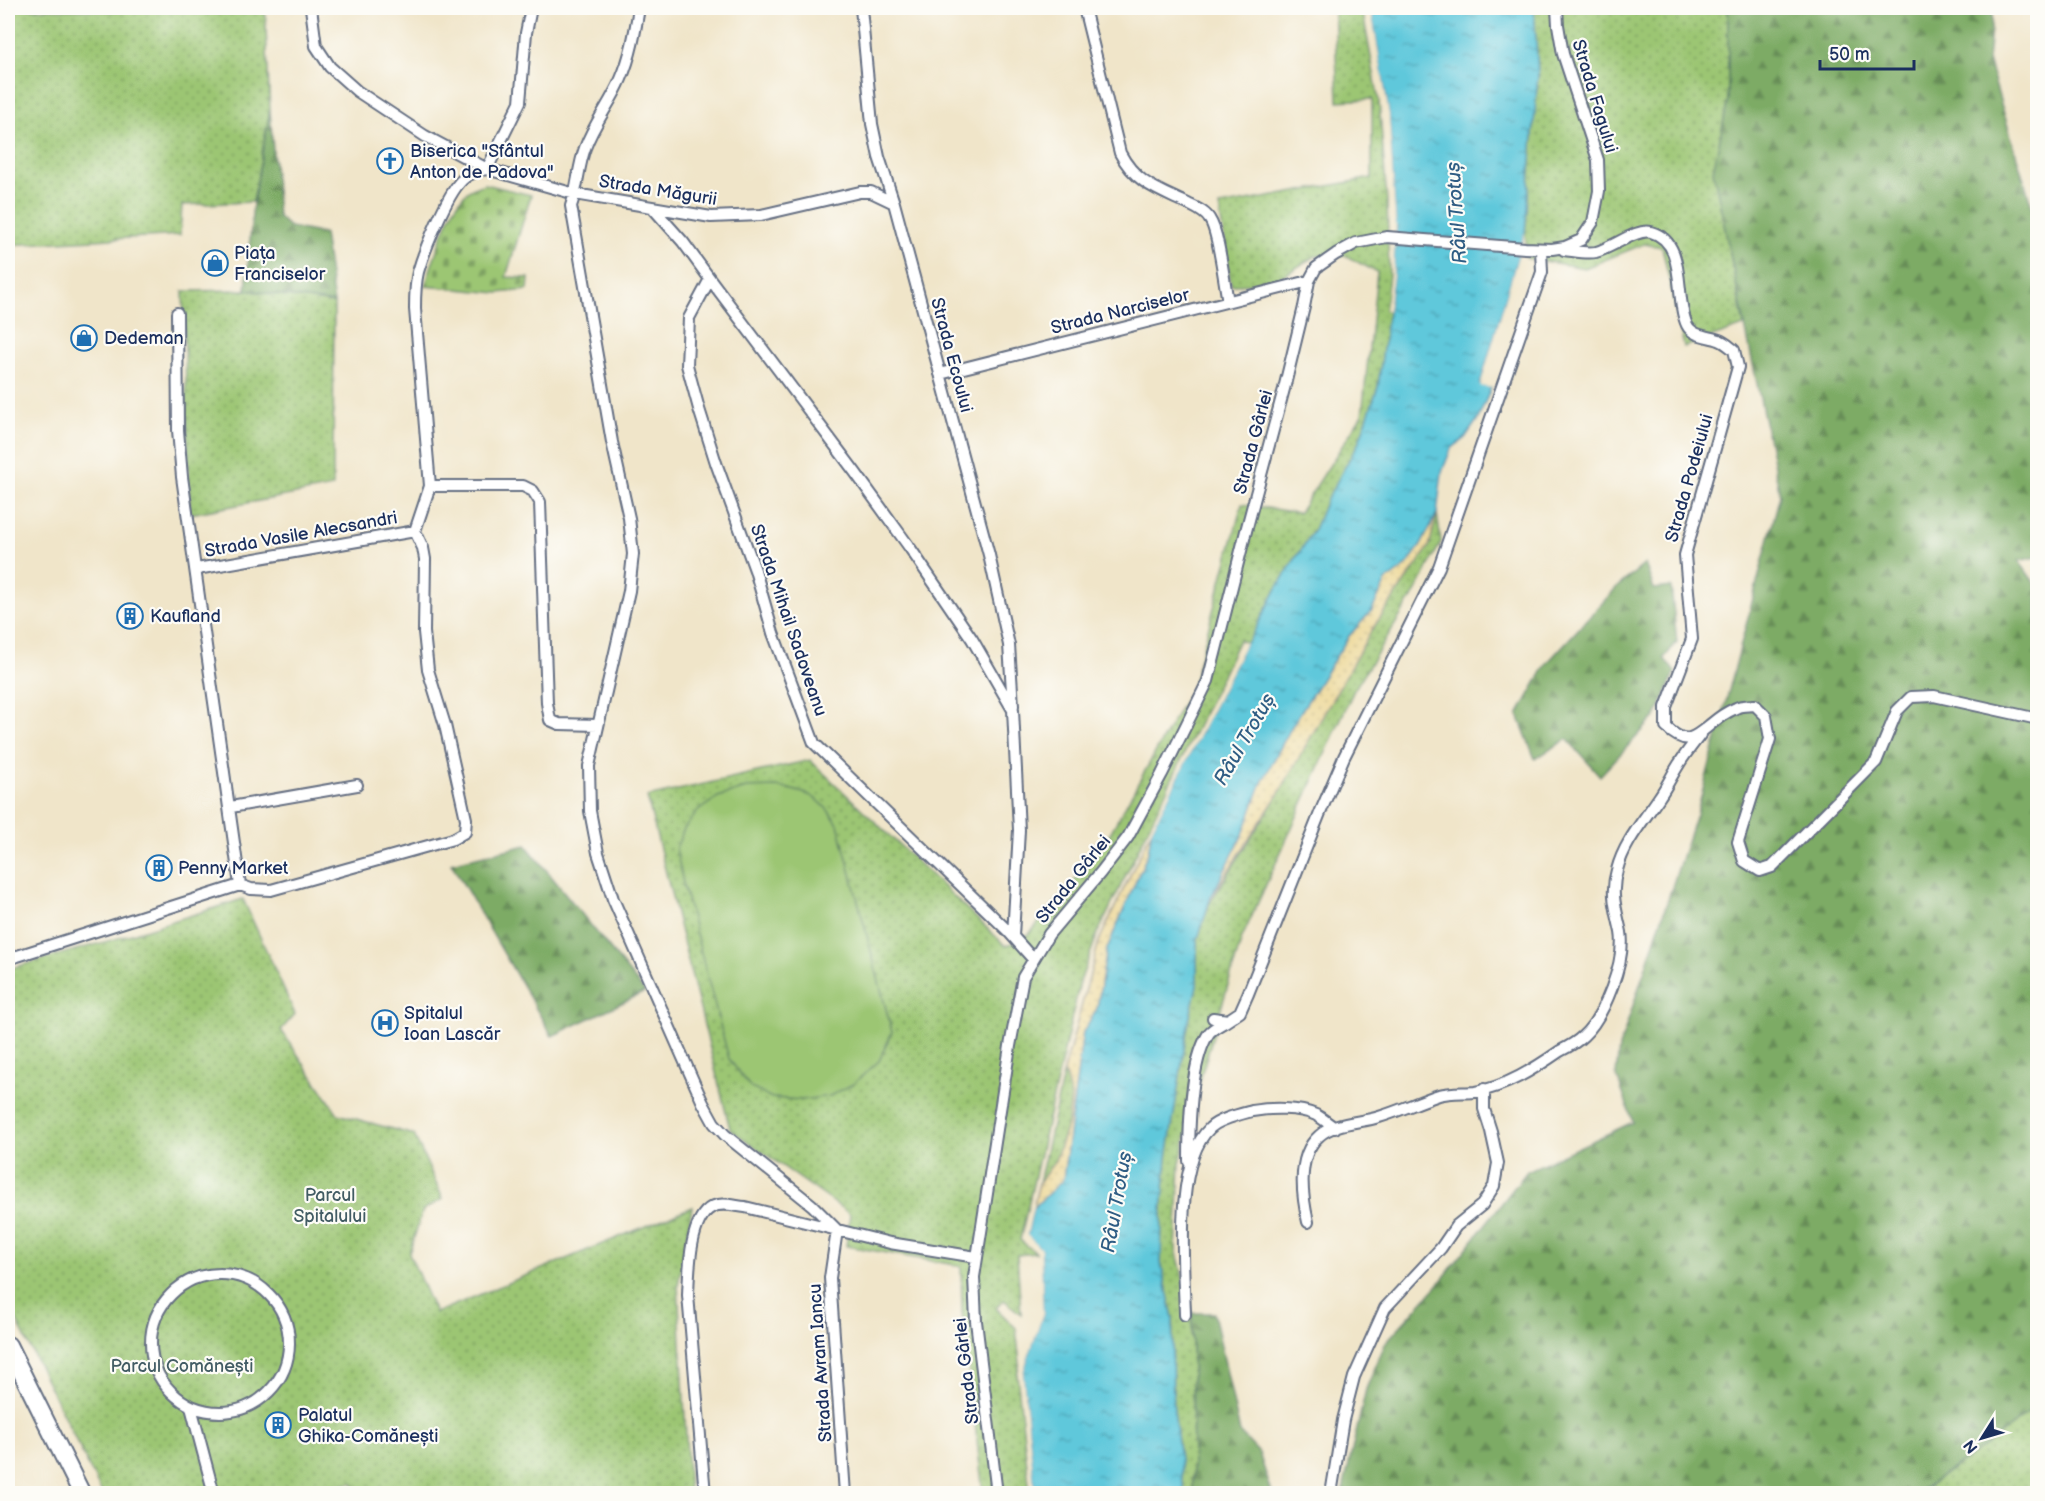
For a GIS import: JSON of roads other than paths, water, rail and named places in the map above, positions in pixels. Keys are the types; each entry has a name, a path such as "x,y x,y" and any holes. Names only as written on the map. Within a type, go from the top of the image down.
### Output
{"main road":[{"path":"8,1345 82,1494"}],"street":[{"name":"Strada Măgurii","path":"311,8 316,46 330,67 357,91 425,136 487,169 575,194 711,217 761,215 860,192 871,192 894,203"},
{"path":"487,169 520,102 526,33 531,8"},
{"path":"639,8 628,61 621,79 592,129 584,151 571,206 610,430 629,518 633,554 625,612 589,766 590,811 598,853 613,899 694,1087 714,1123 725,1135 812,1205 837,1230"},
{"name":"Strada Ecoului","path":"861,8 872,124 879,157 894,203 992,566 1009,645 1013,710"},
{"path":"1084,8 1120,153 1138,178 1153,188 1202,211 1212,222 1228,301"},
{"name":"Strada Fagului","path":"1309,281 1316,268 1336,254 1356,243 1387,237 1547,249 1574,244 1586,234 1597,208 1600,172 1591,135 1563,54 1557,8"},
{"name":"Strada Vasile Alecsandri","path":"196,569 415,531 430,486 415,309 416,283 422,261 453,189 469,174 487,169"},
{"path":"652,207 683,242 910,548 972,639 1013,710 1019,830 1013,936"},
{"name":"Strada Podeiului","path":"1547,249 1594,252 1612,247 1635,234 1650,231 1662,237 1672,248 1676,258 1683,309 1688,327 1699,336 1720,340 1734,350 1737,367 1685,555 1692,639 1666,707 1666,727 1676,736 1687,740 1700,735"},
{"path":"1185,1315 1184,1221 1189,1167 1190,1111 1199,1059 1210,1031 1240,1012 1344,757 1439,567 1542,272 1547,249"},
{"name":"Strada Mihail Sadoveanu","path":"710,279 689,318 687,365 713,452 755,570 772,633 814,743 1013,936 1033,959"},
{"name":"Strada Narciselor","path":"940,374 1309,281"},
{"name":"Strada Gârlei","path":"997,1494 976,1321 974,1277 1023,977 1049,934 1107,866 1128,837 1167,765 1208,681 1309,281"},
{"name":"Strada Vasile Alecsandri","path":"177,313 178,430 182,477 231,807 240,885"},
{"path":"430,486 523,486 533,491 540,502 547,703 550,720 559,724 598,725"},
{"path":"8,959 240,885 251,889 271,890 453,839 465,832 466,819 448,738 428,670 423,632 425,559 423,548 415,531"},
{"path":"1308,1222 1304,1208 1304,1165 1309,1148 1319,1135 1335,1128 1377,1118 1440,1095 1496,1087 1523,1075 1583,1037 1596,1021 1610,992 1620,959 1621,934 1613,892 1616,871 1623,852 1680,762 1700,735 1738,706 1755,705 1766,716 1770,739 1738,842 1744,861 1760,872 1772,867 1875,762 1897,711 1911,697 1934,696 2037,719"},
{"path":"231,807 357,785"},
{"path":"1213,1018 1228,1020"},
{"path":"1331,1494 1343,1420 1354,1377 1385,1308 1441,1248 1456,1226 1482,1205 1494,1186 1498,1163 1484,1109 1484,1089"},
{"path":"1189,1167 1197,1147 1210,1127 1237,1114 1263,1109 1294,1111 1314,1114 1335,1128"},
{"path":"705,1494 688,1295 690,1263 700,1217 711,1208 722,1204 745,1207 890,1243 976,1257"},
{"name":"Strada Avram Iancu","path":"837,1230 830,1278 845,1494"},
{"path":"191,1407 214,1413 238,1411 259,1402 275,1387 286,1367 290,1345 287,1323 277,1303 261,1287 241,1277 219,1273 196,1277 177,1288 162,1305 152,1327 151,1351 157,1374 171,1393 191,1407 214,1494"}],"water":[{"name":"Râul Trotuș","path":"1371,8 1534,8 1538,74 1525,232 1480,385 1491,388 1478,419 1465,438 1451,449 1442,472 1437,513 1421,545 1407,565 1386,581 1372,610 1349,636 1293,724 1261,784 1243,834 1210,899 1197,942 1197,985 1188,1025 1167,1157 1162,1210 1161,1263 1173,1318 1173,1402 1184,1493 1035,1493 1023,1373 1043,1314 1041,1249 1027,1236 1033,1208 1063,1180 1083,1032 1097,1009 1107,949 1148,853 1152,829 1246,643 1281,581 1314,530 1325,503 1359,442 1378,387 1393,276 1396,228 1389,114"}],"place":[{"name":"Biserica \"Sfântul Anton de Padova\"","path":"390,161"},
{"name":"Piața Franciselor","path":"215,263"},
{"name":"Dedeman","path":"84,338"},
{"name":"Kaufland","path":"130,616"},
{"name":"Penny Market","path":"159,868"},
{"name":"Spitalul Ioan Lascăr","path":"385,1023"},
{"name":"Palatul Ghika-Comănești","path":"278,1425"}],"park label":[{"name":"Parcul Spitalului","path":"330,1205"},
{"name":"Parcul Comănești","path":"182,1366"}]}
